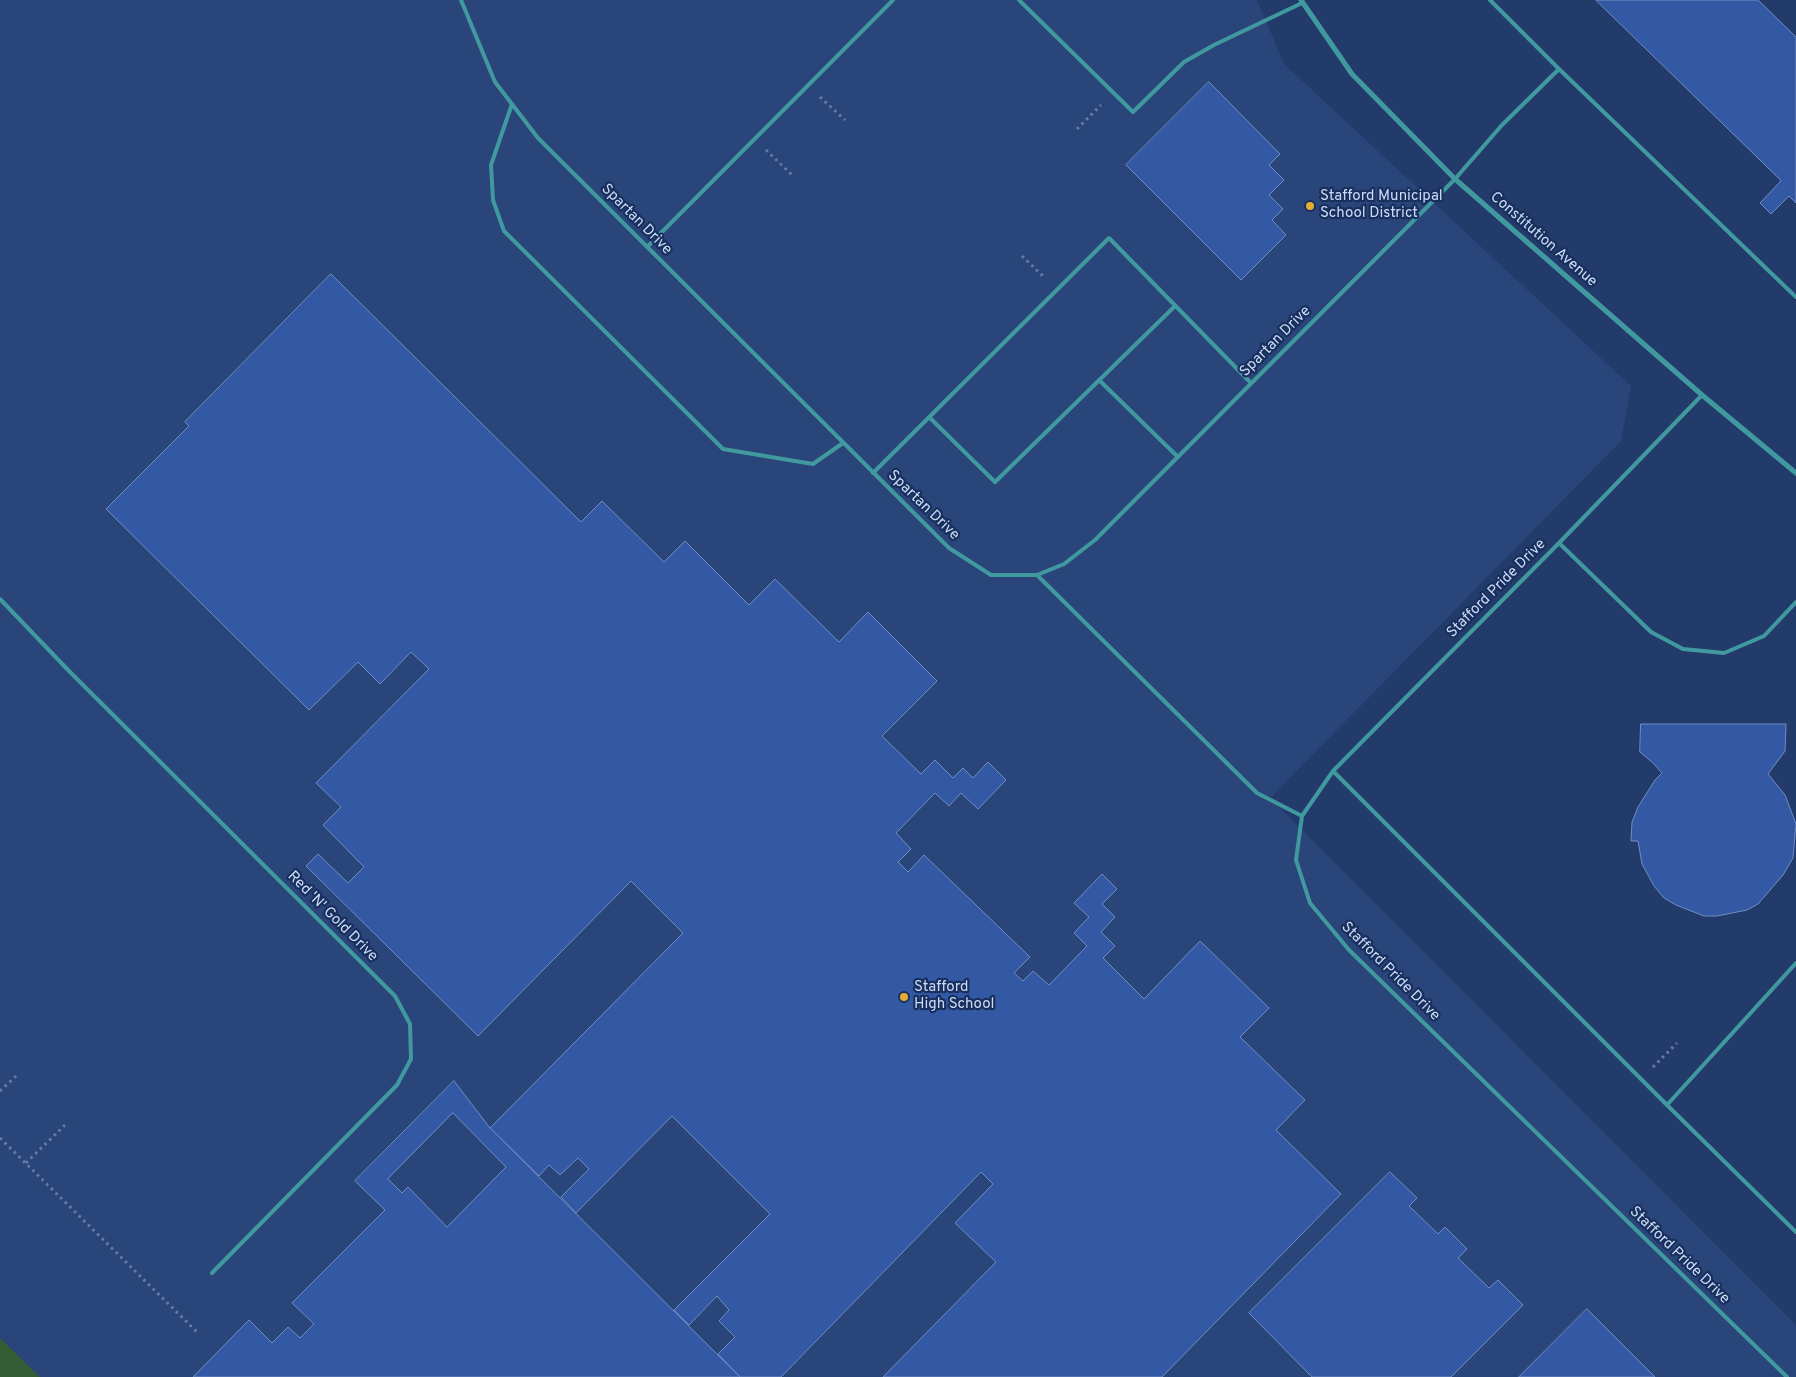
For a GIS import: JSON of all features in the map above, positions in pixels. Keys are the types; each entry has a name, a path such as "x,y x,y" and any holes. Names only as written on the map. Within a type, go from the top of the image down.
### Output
{"street":[{"name":"Constitution Avenue","path":"1302,1 1352,74 1455,179 1702,395 1796,473"}],"lane":[{"name":"Spartan Drive","path":"461,0 495,82 538,138 949,548 991,575 1037,575 1064,564 1094,540 1455,179 1502,125 1559,69"},
{"path":"647,247 893,0"},
{"path":"1019,0 1133,112 1184,62 1302,1"},
{"path":"1490,0 1796,297"},
{"path":"512,104 491,165 493,200 504,231 723,449 813,464 844,443"},
{"path":"873,472 1108,238 1251,383"},
{"path":"929,417 995,482 1175,306"},
{"path":"1099,380 1178,457"},
{"name":"Stafford Pride Drive","path":"1702,395 1560,543 1333,771 1302,816 1296,860 1310,903 1349,950 1787,1377"},
{"path":"1560,543 1651,632 1684,649 1724,652 1764,636 1796,602"},
{"path":"1037,575 1257,794 1302,816"},
{"name":"Red 'N' Gold Drive","path":"0,599 69,671 395,996 410,1024 411,1060 397,1085 212,1273"},
{"path":"1333,771 1667,1106 1796,1232"},
{"path":"1667,1106 1796,963"}],"path":[{"path":"808,85 845,120"},
{"path":"1077,129 1113,94"},
{"path":"755,139 793,176"},
{"path":"1022,256 1057,290"},
{"path":"1641,1080 1678,1042"},
{"path":"0,1091 16,1076"},
{"path":"26,1163 64,1125"},
{"path":"0,1138 198,1334"}],"shaded area":[{"path":"0,0 1257,0 1284,64 1631,386 1621,441 1270,798 1796,1325 1796,1377 0,1377"}],"green space":[{"path":"0,1338 40,1377 0,1377"}],"building":[{"path":"1596,0 1758,0 1796,37 1796,203 1789,196 1771,214 1760,203 1781,181"},
{"path":"1209,82 1280,154 1269,165 1284,180 1269,195 1283,209 1272,220 1286,235 1241,280 1126,165"},
{"path":"331,274 581,522 602,501 664,562 685,541 749,605 775,579 839,642 868,612 937,681 882,736 921,774 935,760 953,778 963,768 973,778 988,762 1006,780 978,809 961,793 949,806 935,793 896,833 911,849 898,862 908,872 924,855 1030,957 1014,973 1023,981 1033,971 1049,985 1087,946 1074,933 1089,917 1074,903 1102,874 1117,889 1102,904 1115,917 1101,932 1115,946 1103,958 1144,999 1200,941 1269,1008 1240,1037 1305,1100 1276,1130 1341,1194 1162,1377 883,1377 996,1262 955,1223 993,1184 981,1172 781,1377 740,1377 718,1354 735,1337 719,1321 729,1310 717,1296 689,1325 674,1310 770,1214 672,1116 576,1213 561,1197 589,1169 578,1158 560,1175 549,1165 539,1176 490,1128 683,933 631,881 478,1036 306,866 318,854 348,883 364,867 323,825 341,807 316,783 429,669 411,652 380,684 358,662 309,710 106,509 189,426 185,422"},
{"path":"1641,724 1786,724 1785,751 1768,774 1785,795 1796,824 1793,858 1783,875 1758,904 1747,910 1717,916 1704,916 1664,898 1654,886 1642,864 1638,841 1631,841 1632,822 1638,807 1655,780 1662,773 1640,752"},
{"path":"454,1081 490,1128 740,1377 193,1377 249,1320 272,1343 288,1327 300,1338 314,1324 292,1303 385,1210 355,1181","holes":["453,1113 506,1167 447,1227 408,1187 402,1193 388,1179"]},
{"path":"1390,1172 1417,1198 1409,1206 1438,1234 1445,1227 1467,1249 1458,1258 1489,1288 1498,1280 1523,1305 1451,1377 1312,1377 1249,1313"},
{"path":"1587,1309 1655,1377 1519,1377"}],"place":[{"name":"Stafford Municipal School District","path":"1310,206"},
{"name":"Stafford High School","path":"904,997"}]}
